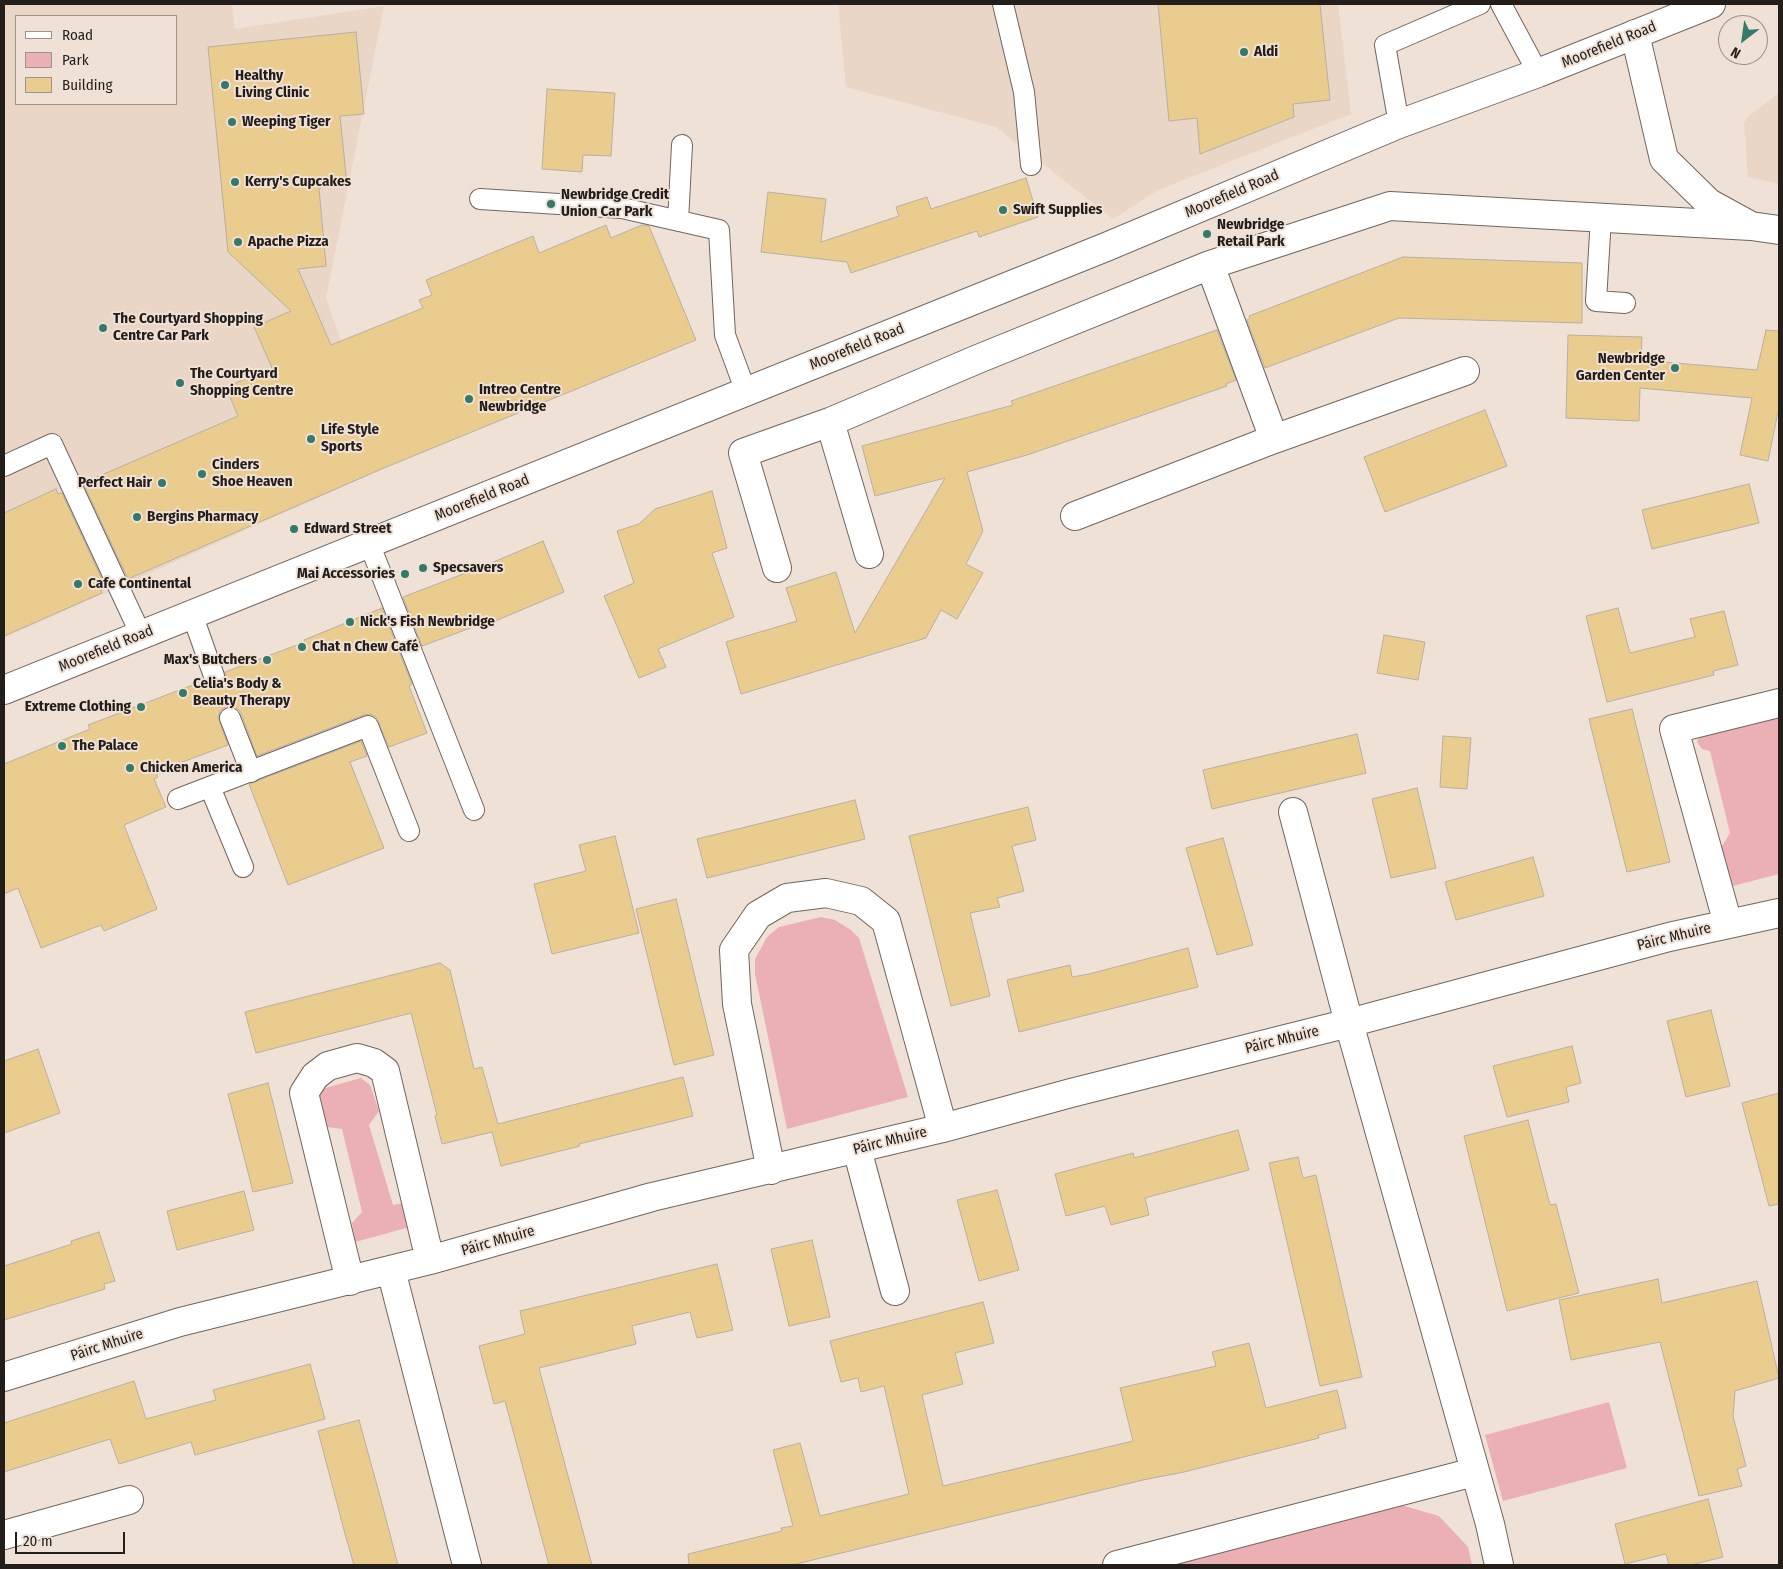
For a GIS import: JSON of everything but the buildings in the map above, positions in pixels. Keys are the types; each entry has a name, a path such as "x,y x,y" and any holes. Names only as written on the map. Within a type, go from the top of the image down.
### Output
{"street":[{"name":"Moorefield Road","path":"4,690 1106,247 1399,124 1538,73 1711,4"},
{"path":"1634,34 1664,159 1709,204 1751,226"},
{"path":"777,568 743,453 830,422 996,351 1210,265 1390,206 1751,226 1779,230"},
{"path":"1210,265 1274,439"},
{"path":"1075,516 1274,439 1465,371"},
{"path":"830,422 869,554"},
{"path":"1728,924 1674,729 1779,703"},
{"path":"1293,812 1349,1023 1490,1524 1499,1565"},
{"path":"771,1170 737,1004 734,950 758,915 788,898 826,893 861,901 886,921 943,1128"},
{"name":"Páirc Mhuire","path":"4,1377 180,1322 430,1260 652,1197 943,1128 1070,1093 1349,1023 1669,937 1779,913"},
{"path":"350,1281 304,1093 315,1076 328,1066 357,1058 374,1063 385,1071 430,1260"},
{"path":"857,1149 896,1291"},
{"path":"391,1270 467,1565"},
{"path":"1118,1565 1474,1472"},
{"path":"4,1536 129,1500"}],"lane":[{"path":"1003,4 1024,92 1030,165"},
{"path":"1399,124 1385,45 1480,4"},
{"path":"1501,4 1538,73"},
{"path":"678,221 682,145"},
{"path":"480,199 622,208 719,230 725,334 746,392"},
{"path":"1601,217 1596,301 1625,303"},
{"path":"4,466 52,444 141,636"},
{"path":"369,543 474,810"},
{"path":"192,614 214,676"},
{"path":"230,718 251,772"},
{"path":"178,799 368,726 409,831"},
{"path":"210,787 243,867"}],"shaded area":[{"name":"The Courtyard Shopping Centre","path":"4,4 232,4 235,29 384,6 326,298 385,468 4,638"},
{"path":"838,4 1338,4 1351,114 1158,190 1113,219 996,127 846,87"},
{"path":"1779,93 1779,184 1748,177 1744,123 1749,116"}],"green space":[{"path":"1779,715 1779,874 1729,887 1719,851 1730,833 1710,751 1702,749 1697,742 1699,737"},
{"path":"821,917 835,920 851,930 859,938 908,1097 787,1129 755,974 755,959 767,937 779,927"},
{"path":"361,1078 370,1085 379,1111 369,1125 393,1205 404,1203 410,1227 355,1242 352,1223 362,1212 342,1129 327,1127 318,1094 325,1088"},
{"path":"1609,1402 1627,1468 1503,1501 1485,1435"},
{"path":"1401,1505 1439,1516 1468,1547 1472,1565 1169,1565"}],"place":[{"name":"Aldi","path":"1244,52"},
{"name":"Healthy Living Clinic","path":"225,85"},
{"name":"Weeping Tiger","path":"232,122"},
{"name":"Kerry's Cupcakes","path":"235,182"},
{"name":"Newbridge Credit Union Car Park","path":"551,204"},
{"name":"Swift Supplies","path":"1003,210"},
{"name":"Newbridge Retail Park","path":"1207,234"},
{"name":"Apache Pizza","path":"238,242"},
{"name":"The Courtyard Shopping Centre Car Park","path":"103,328"},
{"name":"Newbridge Garden Center","path":"1675,368"},
{"name":"The Courtyard Shopping Centre","path":"180,383"},
{"name":"Intreo Centre Newbridge","path":"469,399"},
{"name":"Life Style Sports","path":"311,439"},
{"name":"Cinders Shoe Heaven","path":"202,474"},
{"name":"Perfect Hair","path":"162,483"},
{"name":"Bergins Pharmacy","path":"137,517"},
{"name":"Edward Street","path":"294,529"},
{"name":"Specsavers","path":"423,568"},
{"name":"Mai Accessories","path":"405,574"},
{"name":"Cafe Continental","path":"78,584"},
{"name":"Nick's Fish Newbridge","path":"350,622"},
{"name":"Chat n Chew Café","path":"302,647"},
{"name":"Max's Butchers","path":"267,660"},
{"name":"Celia's Body & Beauty Therapy","path":"183,693"},
{"name":"Extreme Clothing","path":"141,707"},
{"name":"The Palace","path":"62,746"},
{"name":"Chicken America","path":"130,768"}]}
